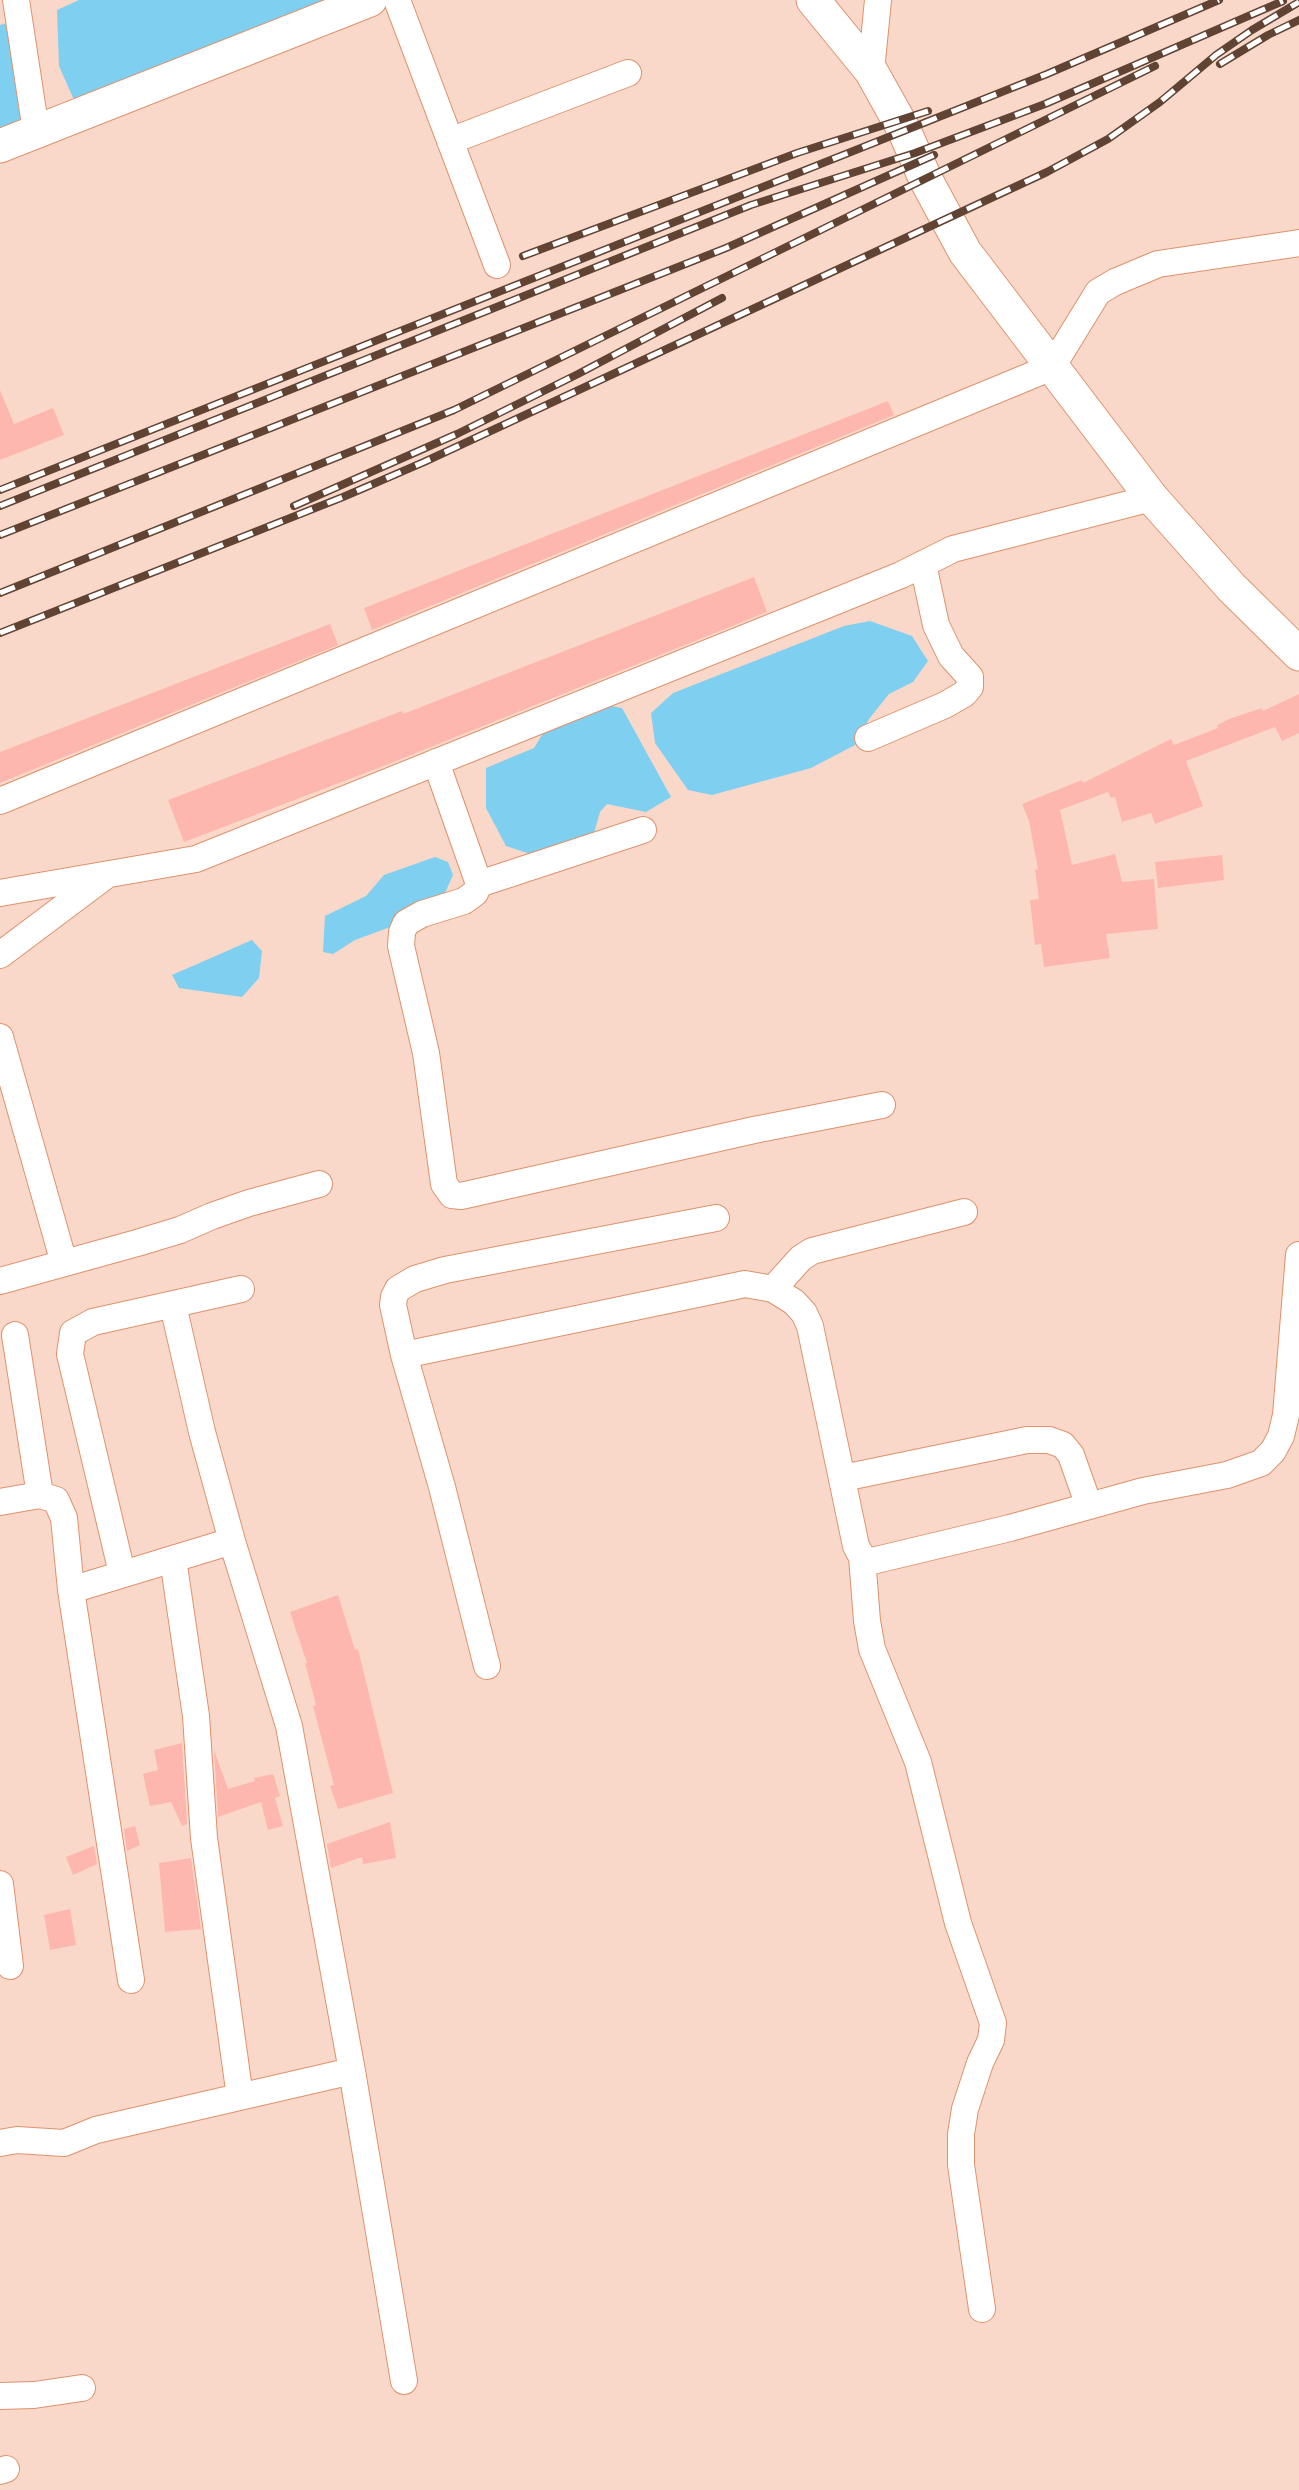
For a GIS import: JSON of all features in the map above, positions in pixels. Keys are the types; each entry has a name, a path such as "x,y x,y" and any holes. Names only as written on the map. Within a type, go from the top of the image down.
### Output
{"main road":[{"path":"0,146 370,0"},
{"path":"813,0 871,71 965,252 1152,498 1231,587 1298,652"}],"street":[{"path":"16,0 36,131"},
{"path":"397,0 497,265"},
{"path":"871,71 878,0"},
{"path":"450,141 628,74"},
{"path":"0,801 1052,367 1098,292 1115,282 1158,264 1299,243"},
{"path":"0,893 196,859 901,575 953,549 1152,498"},
{"path":"869,738 945,705 964,694 970,687 970,677 951,656 936,625 923,564"},
{"path":"436,762 479,884 475,893 464,901 422,914 406,923 401,933 401,946 426,1053 444,1184 452,1195 461,1196 754,1130 882,1105"},
{"path":"479,884 643,830"},
{"path":"0,955 111,872"},
{"path":"0,1037 64,1264"},
{"path":"0,1281 169,1233 249,1203 319,1184"},
{"path":"774,1289 801,1258 812,1251 964,1212"},
{"path":"487,1666 442,1487 404,1355 393,1305 398,1289 415,1279 445,1270 716,1218"},
{"path":"862,1557 872,1561 1143,1490 1227,1475 1261,1463 1273,1451 1281,1436 1286,1415 1294,1369 1299,1255"},
{"path":"404,1355 745,1284 774,1289 794,1302 804,1313 810,1326 856,1546 862,1557 872,1649 918,1762 958,1923 993,2023 991,2040 964,2109 961,2134 961,2165 982,2309"},
{"path":"122,1573 70,1354 73,1333 93,1322 241,1289"},
{"path":"173,1305 232,1541 289,1726 352,2071 404,2381"},
{"path":"15,1335 40,1495"},
{"path":"843,1478 1027,1440 1049,1440 1063,1445 1071,1455 1089,1506"},
{"path":"0,1502 40,1495 56,1500 64,1518 71,1590 131,1980"},
{"path":"71,1590 232,1541"},
{"path":"173,1559 196,1716 204,1838 240,2096"},
{"path":"0,1884 3,1936 10,1966"},
{"path":"0,2143 18,2140 64,2143 96,2130 352,2071"},
{"path":"0,2396 34,2395 82,2388"}],"water":[{"path":"79,0 350,0 78,109 59,66 57,10"},
{"path":"14,21 32,128 0,131 0,25"},
{"path":"870,621 912,636 928,661 913,682 889,694 869,719 855,745 811,768 712,795 688,790 655,743 651,713 673,693 844,626"},
{"path":"595,703 622,708 671,797 646,812 607,804 600,812 592,840 542,858 506,846 486,808 486,768 534,748 548,725"},
{"path":"435,857 448,862 453,875 445,893 401,914 393,926 355,940 333,954 323,952 325,916 366,896 384,875"},
{"path":"252,940 262,951 259,978 242,997 179,988 172,975"}],"building":[{"path":"0,390 14,424 53,408 64,435 0,460"},
{"path":"888,401 894,415 372,630 364,608"},
{"path":"754,577 767,612 376,769 184,842 168,800 402,711 403,714"},
{"path":"330,624 338,645 0,783 0,752"},
{"path":"1299,694 1299,733 1282,741 1275,727 1186,761 1203,806 1155,824 1151,813 1122,822 1115,797 1111,798 1108,792 1060,810 1072,865 1115,854 1122,882 1154,879 1158,929 1106,934 1110,958 1044,967 1041,944 1035,945 1030,900 1039,899 1035,870 1038,869 1029,821 1022,804 1082,780 1083,783 1171,739 1174,745 1218,728 1217,725 1229,719 1262,708 1263,711"},
{"path":"1222,855 1224,880 1158,888 1155,862"},
{"path":"338,1595 355,1650 358,1649 393,1793 338,1809 330,1786 334,1785 313,1706 316,1705 307,1663 290,1612"},
{"path":"182,1743 187,1824 182,1826 171,1802 150,1806 143,1774 158,1770 154,1750"},
{"path":"214,1750 228,1789 255,1781 254,1778 273,1774 280,1796 275,1798 283,1826 268,1830 261,1802 218,1817"},
{"path":"390,1822 396,1858 363,1864 362,1857 331,1868 327,1844"},
{"path":"135,1826 140,1845 127,1851 124,1829"},
{"path":"94,1846 97,1864 73,1875 66,1857"},
{"path":"191,1858 201,1929 165,1932 159,1863"},
{"path":"70,1909 76,1945 50,1950 44,1915"}],"railway":[{"path":"0,490 1047,74 1219,0"},
{"path":"0,506 751,205 915,153 1045,104 1283,1"},
{"path":"0,633 343,497 424,462 1047,172 1108,139 1160,102 1216,55 1299,2"},
{"path":"1220,64 1299,20"},
{"path":"0,593 454,410 1155,66"},
{"path":"523,256 797,153 928,111"},
{"path":"0,535 726,248 934,155"},
{"path":"294,506 457,434 722,298"}]}
